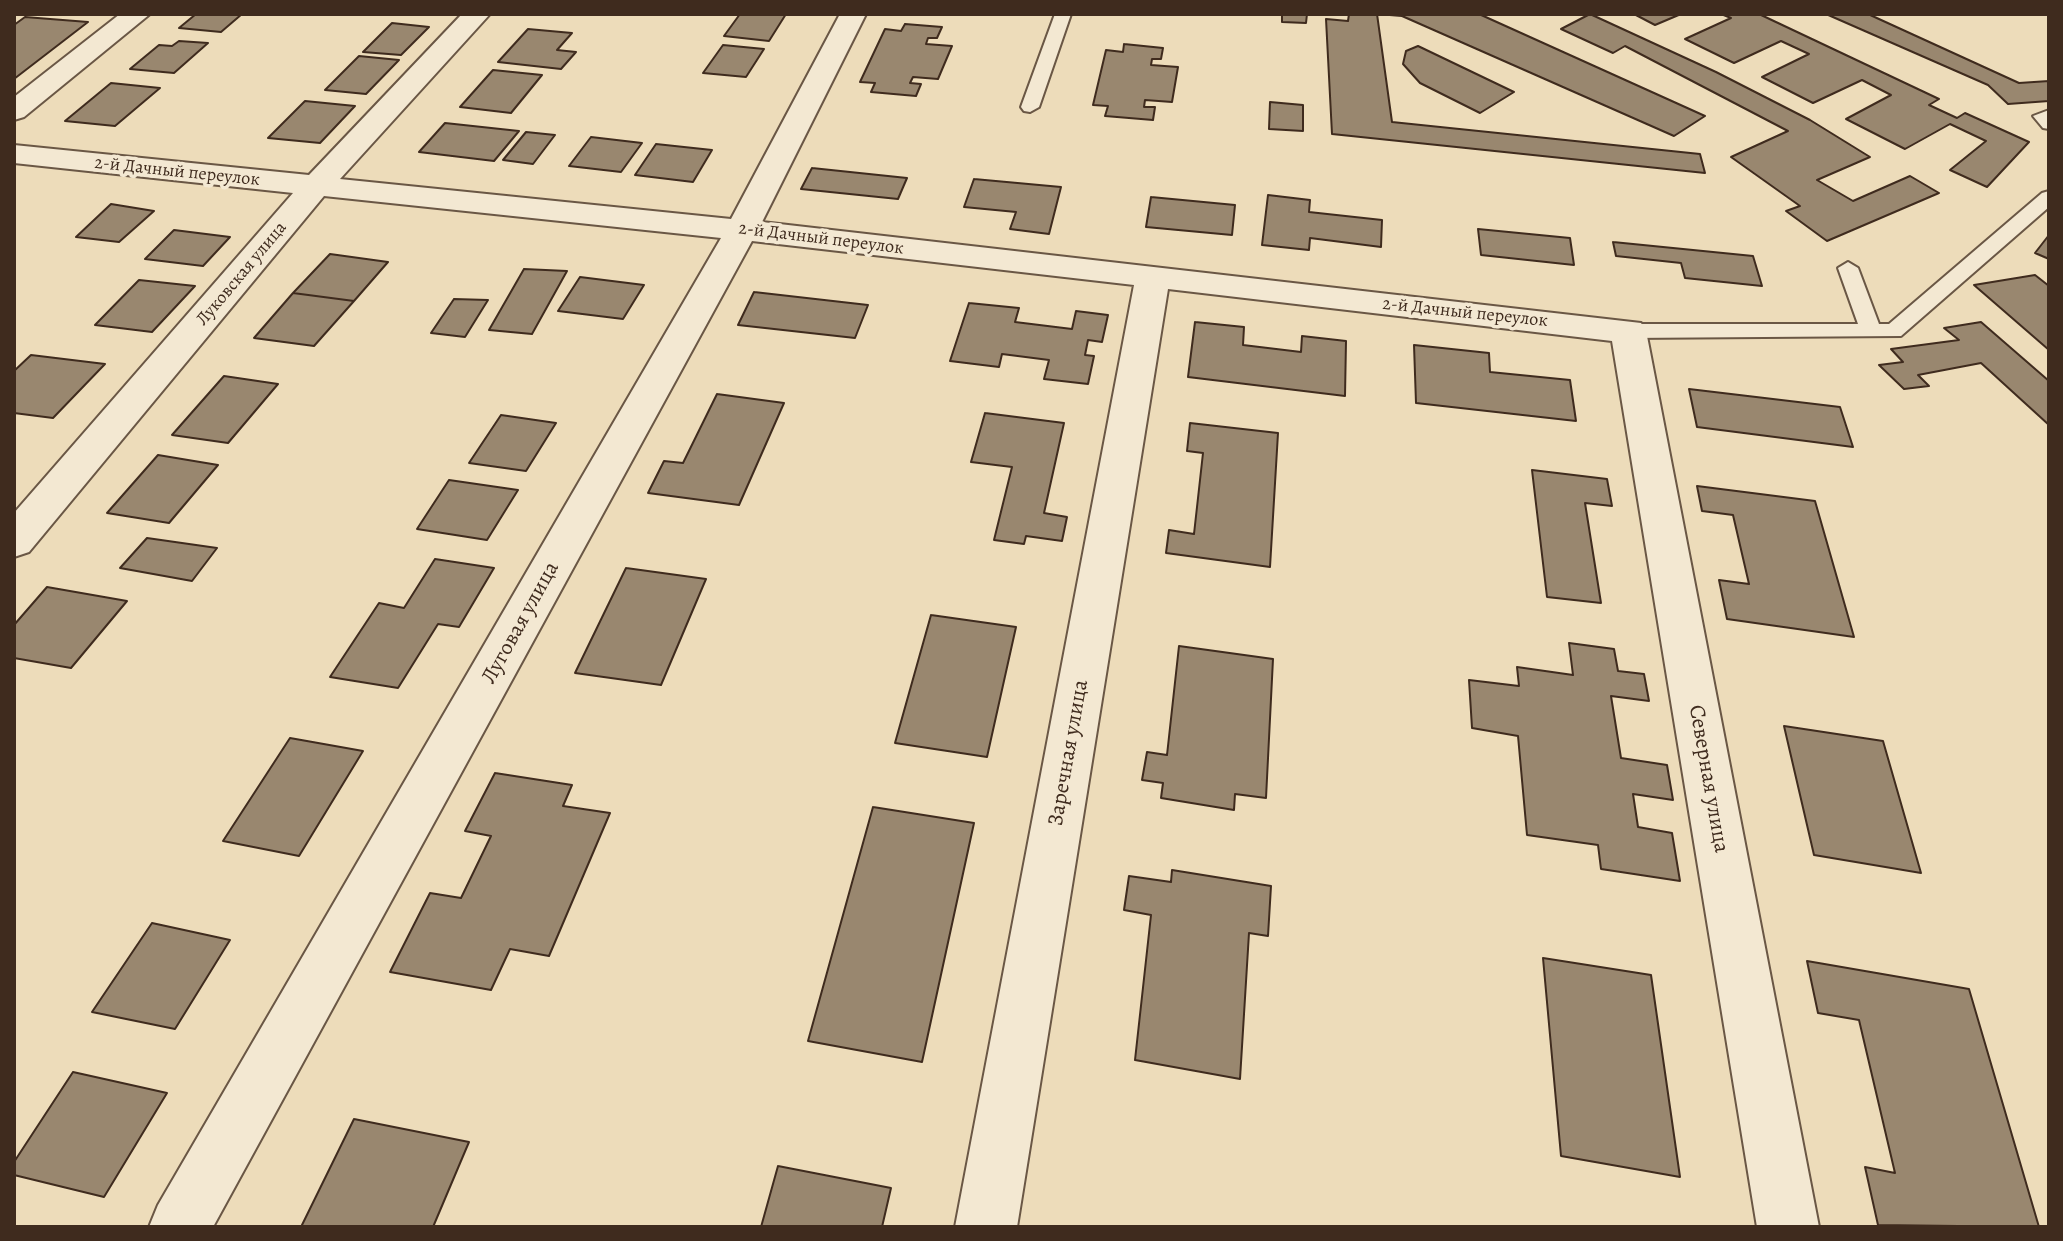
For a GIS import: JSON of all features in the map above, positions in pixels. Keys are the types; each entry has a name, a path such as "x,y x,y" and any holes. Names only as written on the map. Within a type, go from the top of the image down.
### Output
{"street":[{"path":"14,111 137,14"},
{"name":"Луковская улица","path":"14,541 315,187 477,14"},
{"name":"Луговая улица","path":"180,1227 742,230 853,14"},
{"name":"2-й Дачный переулок","path":"14,154 742,230 1628,331"},
{"name":"Заречная улица","path":"986,1227 1152,279"},
{"name":"Северная улица","path":"1628,331 1788,1227"}],"lane":[{"path":"1030,107 1063,14"},
{"path":"2049,115 2042,116 2049,124"},
{"path":"1628,331 1894,331 2049,197"},
{"path":"1848,268 1871,331"}],"building":[{"path":"196,14 242,14 221,32 179,28"},
{"path":"740,14 786,14 769,41 724,36"},
{"path":"1282,14 1307,14 1306,23 1282,22"},
{"path":"1349,14 1377,14 1392,122 1700,154 1705,173 1332,134 1326,19 1348,21"},
{"path":"1377,14 1479,14 1705,116 1674,136 1402,16"},
{"path":"1590,14 1716,72 1810,120 1870,157 1817,180 1853,201 1910,176 1939,193 1827,241 1786,211 1800,206 1731,157 1788,131 1625,46 1613,53 1561,29"},
{"path":"1634,14 1681,14 1655,25"},
{"path":"1721,14 1759,14 1939,99 1929,105 1957,118 1965,113 2029,142 1987,187 1950,170 1986,141 1950,124 1905,149 1846,119 1891,95 1862,80 1813,103 1762,77 1809,54 1781,41 1734,63 1685,39 1731,18"},
{"path":"1826,14 1868,14 2019,83 2049,81 2049,101 2008,104 1988,85"},
{"path":"25,17 88,22 14,79 14,25"},
{"path":"392,23 429,27 401,55 363,52"},
{"path":"905,24 942,27 937,38 928,38 926,44 952,46 938,79 913,77 910,83 921,84 916,96 871,92 875,83 860,82 885,29 901,31"},
{"path":"528,29 572,33 557,50 576,52 561,69 498,62"},
{"path":"179,41 208,43 174,73 130,69 159,45 172,46"},
{"path":"1124,44 1163,48 1161,59 1152,59 1151,65 1178,67 1172,102 1145,100 1144,107 1155,107 1153,120 1105,116 1108,106 1093,105 1106,50 1123,52"},
{"path":"723,45 764,49 746,77 703,73"},
{"path":"1418,46 1514,92 1480,113 1420,83 1403,64 1406,51"},
{"path":"359,56 399,60 366,94 325,90"},
{"path":"493,70 542,75 511,113 460,107"},
{"path":"111,83 160,88 115,126 65,121"},
{"path":"305,101 355,106 320,143 268,138"},
{"path":"1270,102 1303,105 1303,131 1269,129"},
{"path":"445,123 519,131 494,161 419,152"},
{"path":"526,132 555,135 533,164 503,160"},
{"path":"591,137 642,143 621,172 569,166"},
{"path":"656,144 712,150 693,182 635,175"},
{"path":"812,168 907,178 898,199 801,189"},
{"path":"974,179 1061,187 1049,234 1010,229 1016,212 964,207"},
{"path":"1268,195 1310,200 1309,212 1382,220 1381,247 1310,238 1309,250 1262,245"},
{"path":"1151,197 1235,205 1232,235 1146,227"},
{"path":"111,204 154,211 119,242 76,237"},
{"path":"1478,229 1570,238 1574,265 1481,255"},
{"path":"174,230 230,237 203,266 145,259"},
{"path":"2049,235 2049,259 2035,253"},
{"path":"1613,242 1753,256 1762,286 1685,278 1681,263 1616,256"},
{"path":"330,254 388,262 354,301 293,293"},
{"path":"524,269 567,271 532,334 489,330"},
{"path":"2035,275 2049,286 2049,350 1974,285"},
{"path":"580,277 644,285 623,319 558,311"},
{"path":"139,280 195,286 152,332 95,325"},
{"path":"754,292 868,305 855,338 738,325"},
{"path":"293,293 354,301 314,346 254,338"},
{"path":"454,299 488,300 465,337 431,333"},
{"path":"969,303 1019,308 1015,322 1072,329 1076,311 1108,315 1102,342 1088,340 1085,355 1094,356 1088,384 1044,379 1049,360 1002,354 999,367 950,361"},
{"path":"1195,322 1244,327 1243,345 1301,352 1302,336 1346,341 1345,396 1188,377"},
{"path":"1981,322 2049,381 2049,425 1981,363 1918,375 1929,386 1904,389 1879,365 1903,362 1891,349 1959,340 1944,328"},
{"path":"1414,345 1489,353 1490,372 1570,380 1576,421 1416,403"},
{"path":"31,355 105,364 53,418 14,413 14,371"},
{"path":"224,376 278,384 228,443 172,435"},
{"path":"1689,389 1840,407 1853,447 1697,427"},
{"path":"717,394 784,403 739,505 648,493 664,461 683,463"},
{"path":"985,413 1064,423 1044,513 1067,517 1062,541 1026,536 1024,544 994,540 1012,467 971,462"},
{"path":"501,415 556,423 526,471 469,463"},
{"path":"1190,423 1278,433 1270,567 1166,553 1169,530 1194,534 1203,453 1187,451"},
{"path":"158,455 218,465 169,523 107,513"},
{"path":"1532,470 1607,479 1612,506 1585,503 1601,603 1547,597"},
{"path":"449,480 518,490 487,540 417,529"},
{"path":"1697,486 1815,501 1854,637 1727,619 1719,580 1749,584 1733,515 1702,511"},
{"path":"147,538 217,548 192,581 120,568"},
{"path":"435,559 494,568 459,627 438,624 398,688 330,677 379,603 404,608"},
{"path":"626,568 706,579 661,685 575,673"},
{"path":"47,587 127,601 71,668 14,658 14,625"},
{"path":"931,615 1016,627 987,757 895,743"},
{"path":"1569,643 1614,649 1618,671 1644,674 1649,701 1611,696 1621,758 1667,765 1673,800 1633,794 1638,827 1672,833 1680,881 1601,869 1598,845 1527,835 1518,736 1472,728 1469,680 1519,686 1517,667 1573,675"},
{"path":"1179,646 1273,659 1266,798 1235,794 1234,810 1161,798 1163,783 1142,780 1147,752 1167,755"},
{"path":"1784,726 1883,741 1921,873 1814,855"},
{"path":"290,738 363,751 299,856 223,841"},
{"path":"495,773 572,785 563,806 610,813 549,956 510,949 491,990 390,972 430,893 461,898 491,836 465,831"},
{"path":"873,807 974,823 922,1062 808,1041"},
{"path":"1172,870 1271,886 1268,936 1249,933 1240,1079 1135,1060 1151,915 1124,910 1129,876 1171,882"},
{"path":"152,923 230,940 175,1029 92,1012"},
{"path":"1543,958 1651,975 1680,1177 1561,1156"},
{"path":"1807,961 1969,989 2039,1227 1878,1225 1865,1167 1895,1173 1859,1020 1818,1013"},
{"path":"73,1072 167,1093 104,1197 14,1175 14,1162"},
{"path":"354,1119 469,1142 433,1227 301,1227"},
{"path":"778,1166 891,1188 882,1227 761,1227"}]}
